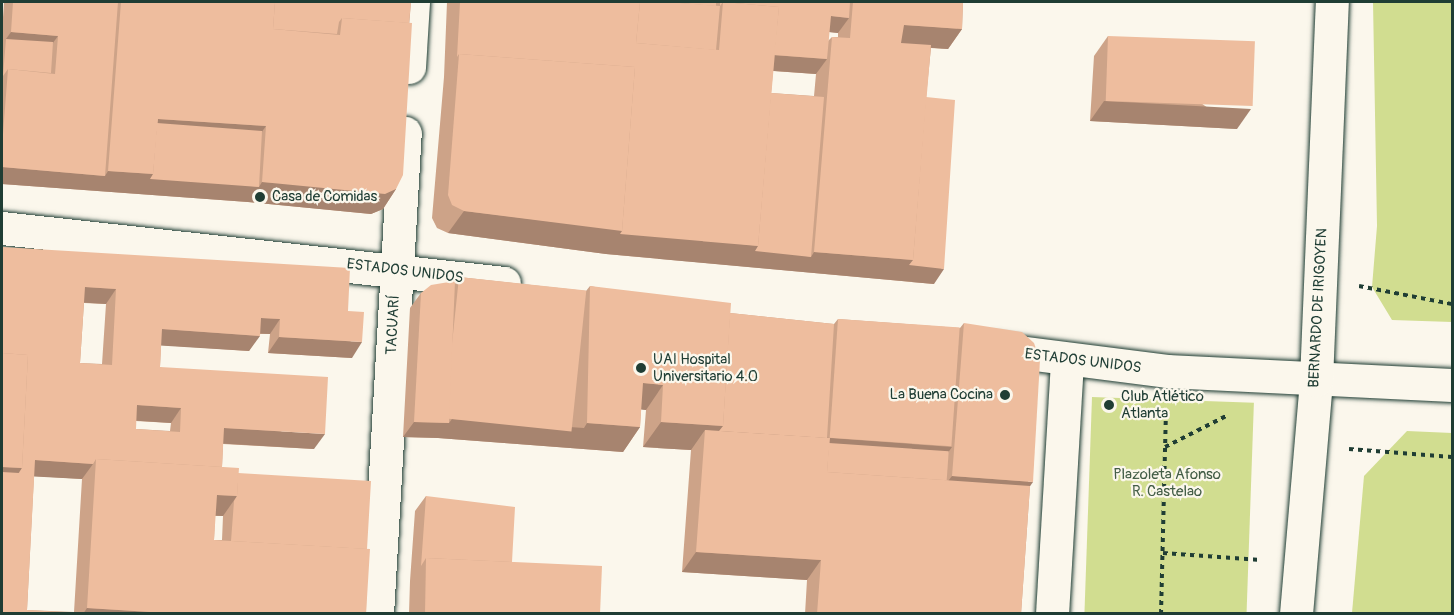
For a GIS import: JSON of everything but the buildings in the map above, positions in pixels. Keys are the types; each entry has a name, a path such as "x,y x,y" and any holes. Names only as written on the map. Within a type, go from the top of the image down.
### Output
{"street":[{"name":"TACUARÍ","path":"377,614 413,2"},
{"name":"BERNARDO DE IRIGOYEN","path":"1296,614 1308,447 1316,380 1332,2"},
{"name":"ESTADOS UNIDOS","path":"2,228 396,269 538,288"},
{"name":"ESTADOS UNIDOS","path":"961,345 1167,371 1452,385"},
{"path":"1052,614 1066,359"}],"path":[{"path":"1320,284 1372,287 1452,304"},
{"path":"1161,614 1167,371"},
{"path":"1308,447 1452,457"},
{"path":"1162,553 1300,562"}],"green space":[{"path":"1373,2 1452,2 1452,322 1392,320 1372,287 1377,226"},
{"name":"Plazoleta Afonso R. Castelao","path":"1092,397 1254,403 1247,614 1084,613"},
{"path":"1407,431 1452,433 1452,613 1352,613 1364,476"}],"place":[{"name":"Casa de Comidas","path":"260,197"},
{"name":"UAI Hospital Universitario 4.0","path":"641,368"},
{"name":"La Buena Cocina","path":"1005,395"},
{"name":"Club Atlético Atlanta","path":"1109,405"}]}
